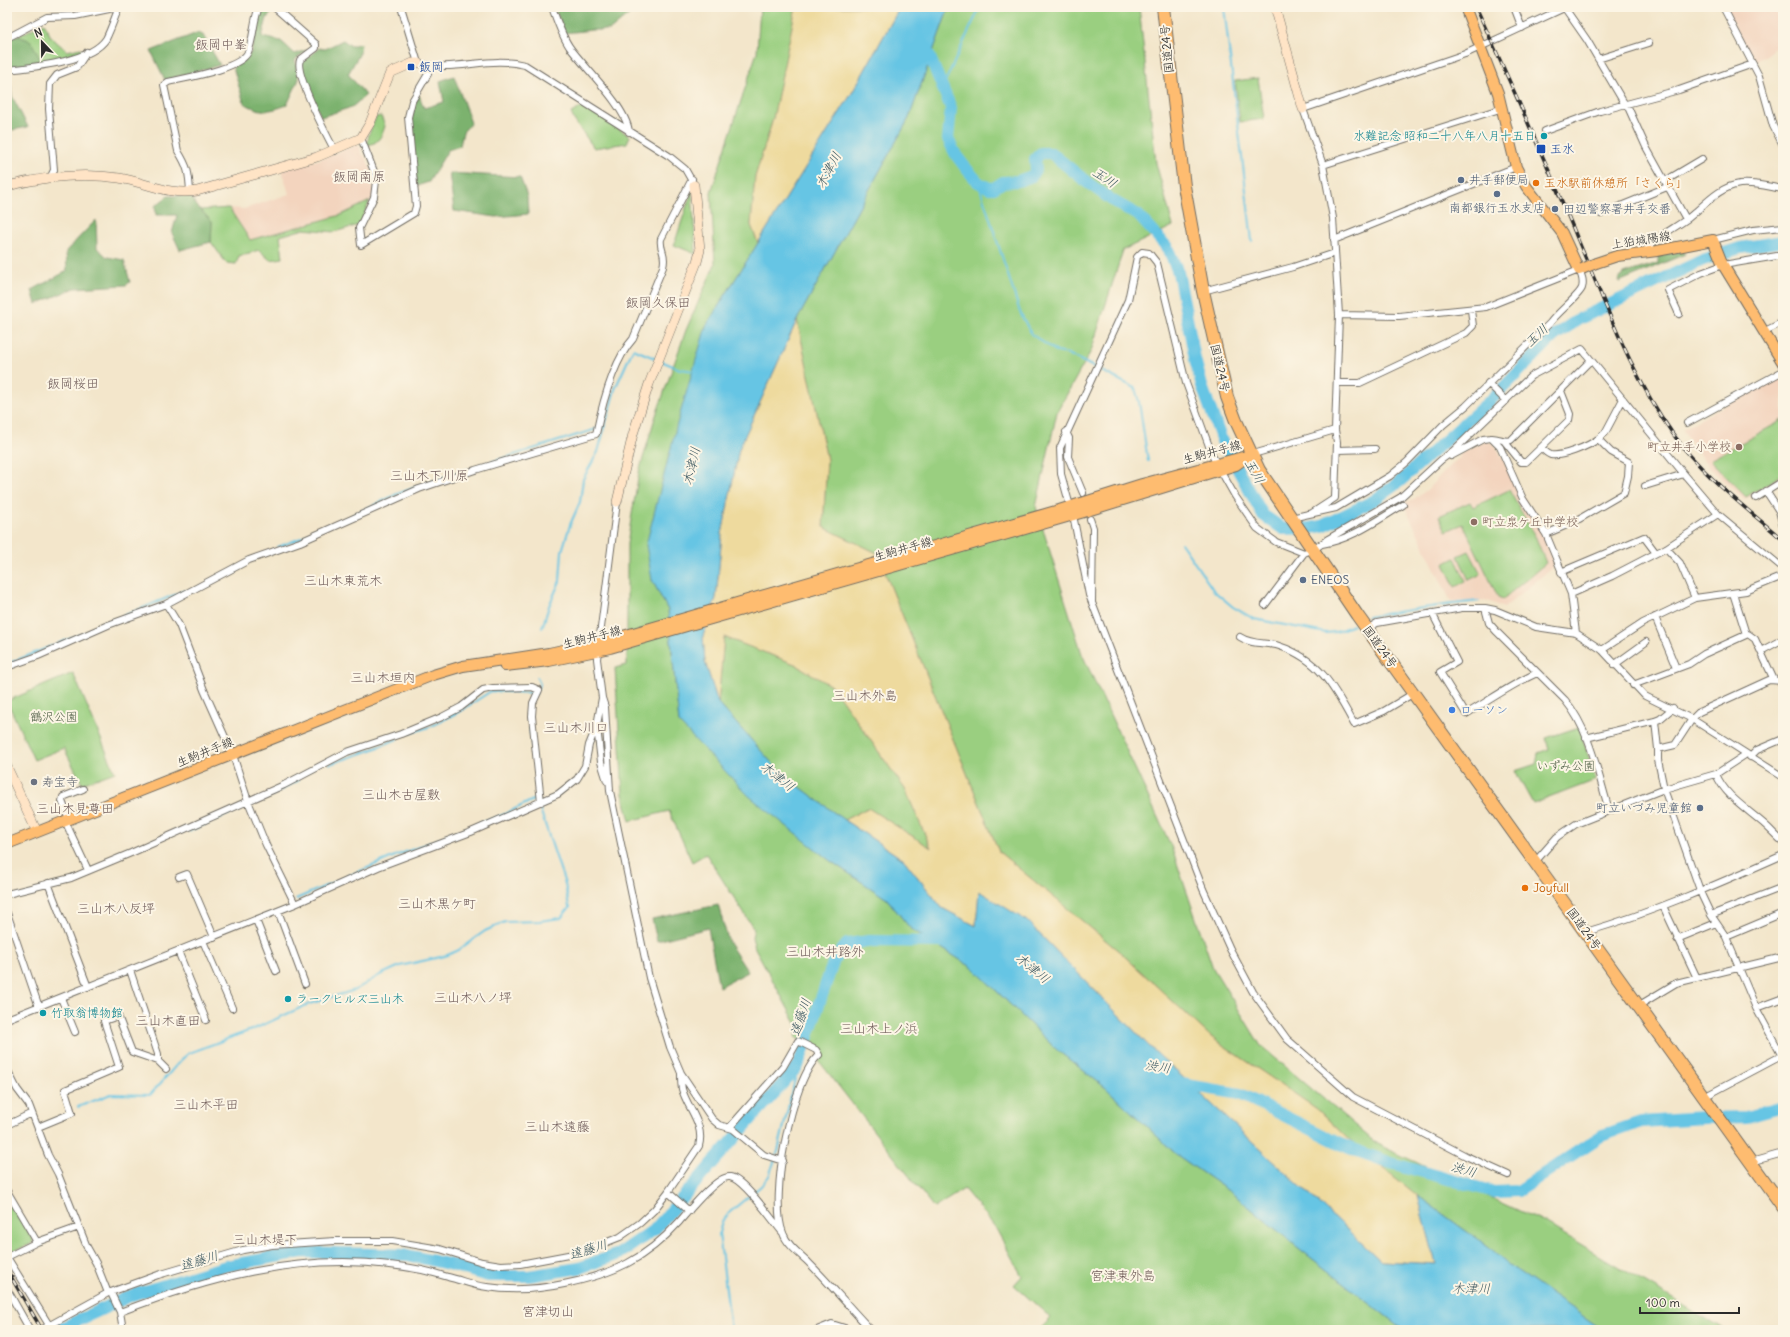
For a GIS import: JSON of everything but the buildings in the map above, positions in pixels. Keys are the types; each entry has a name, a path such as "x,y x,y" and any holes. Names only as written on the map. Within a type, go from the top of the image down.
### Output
{"highway":[{"name":"国道24号","path":"1163,7 1175,120 1184,186 1203,290 1227,396 1250,455 1304,538 1307,551 1414,693 1783,1207"}],"main road":[{"path":"1465,7 1492,75 1503,108 1509,143 1516,167 1526,186 1562,233 1580,269"},
{"path":"1714,242 1723,264 1783,362"},
{"name":"上狛城陽線","path":"1580,269 1617,256 1714,242"},
{"name":"生駒井手線","path":"7,844 413,683 463,666 609,644 1221,466 1236,465 1250,455"}],"street":[{"path":"11,36 47,17 75,16 119,7"},
{"path":"7,70 68,61 97,48 105,39 119,7"},
{"path":"190,192 189,174 184,159 178,151 164,85 168,82 229,66 243,59 248,50 259,7"},
{"path":"274,7 316,44 316,48 300,60 299,65 304,86 335,151"},
{"path":"401,7 418,63"},
{"path":"552,7 570,48 616,105 627,122 629,132"},
{"path":"1275,7 1304,109 1323,165 1333,218 1339,315 1335,498 1308,514 1291,520"},
{"path":"1514,7 1522,28"},
{"path":"1304,109 1381,81 1422,70 1480,47 1564,7 1571,15 1624,103 1628,106 1646,147 1686,219"},
{"path":"1723,7 1759,76 1773,126 1783,145"},
{"path":"1598,59 1649,43"},
{"path":"51,176 54,170 49,116 50,84 57,75 77,67 87,52"},
{"path":"7,186 51,176 118,177 174,192 190,192 335,151 361,138 370,123 390,73 413,63 429,66 458,67 508,61 525,65 681,166 693,182 700,250 697,262 649,384 633,434 617,502 597,659 602,698 605,707 610,791"},
{"path":"1546,131 1624,103 1679,90 1753,64"},
{"path":"361,138 376,174 374,197 359,228 361,245 414,213 416,206 408,117 412,101 428,74 429,66"},
{"path":"1323,165 1503,108"},
{"path":"1601,214 1666,184 1702,159"},
{"path":"1334,240 1516,167"},
{"path":"7,668 108,625 166,604 249,560 300,542 419,489 475,470 596,434 606,393 626,347 633,339 663,267 665,258 661,246 661,239 693,182"},
{"path":"1643,253 1652,242 1686,219 1713,196 1736,185 1748,184 1783,189"},
{"path":"1714,242 1753,230 1783,227"},
{"path":"1307,551 1276,542 1257,528 1234,496 1221,466 1201,427 1186,383 1157,263 1153,256 1147,252 1142,252 1136,257 1128,300 1081,404 1066,432 1060,448 1059,456 1061,474 1072,510 1081,560 1092,603 1202,889 1230,949 1253,992 1287,1039 1354,1097 1466,1156 1508,1175"},
{"path":"1203,290 1294,267 1335,253"},
{"path":"1679,314 1668,290 1701,272 1723,264 1783,256"},
{"path":"1308,514 1319,514 1344,505 1390,476 1407,462 1443,425 1466,406 1550,323 1555,315 1582,290 1583,280 1580,269 1486,308 1399,316 1339,315"},
{"path":"1337,383 1360,383 1466,333 1473,326 1471,310"},
{"path":"1765,331 1783,322"},
{"path":"1265,605 1307,551 1322,544 1328,539 1401,497 1506,401 1531,376 1582,349 1718,514 1783,568"},
{"path":"1505,442 1511,440 1591,360"},
{"path":"1687,423 1783,371"},
{"path":"1488,383 1506,401"},
{"path":"1446,456 1451,456 1483,439 1495,437 1505,442 1516,458 1523,462 1541,448 1570,418 1561,391"},
{"path":"1541,448 1549,455 1553,456 1581,449 1598,439 1605,433 1622,398"},
{"path":"1250,455 1336,430"},
{"path":"1066,432 1069,438 1068,457 1083,493"},
{"path":"1491,438 1500,447 1523,499 1546,534 1571,594 1576,633"},
{"path":"1546,534 1574,522 1624,493 1628,476 1629,462 1611,452 1598,439"},
{"path":"1337,450 1375,449"},
{"path":"1645,486 1684,474"},
{"path":"1756,498 1783,481"},
{"path":"1766,491 1779,511 1783,526"},
{"path":"1322,544 1332,543 1348,536 1404,505"},
{"path":"1571,594 1612,576 1666,548 1718,514"},
{"path":"1090,519 1093,528 1094,592 1092,603"},
{"path":"1561,572 1644,537 1656,553"},
{"path":"1666,548 1680,563 1695,598"},
{"path":"1602,650 1643,623 1695,598 1746,591 1783,576"},
{"path":"1733,593 1746,634"},
{"path":"166,604 179,625 204,690 233,755 248,801 266,845 296,904"},
{"path":"1367,629 1377,623 1432,613 1462,608 1485,608 1495,610 1536,627 1576,633 1602,650 1614,665 1645,696 1673,708 1692,719 1783,777"},
{"path":"1485,608 1489,623 1570,706 1586,738 1609,810"},
{"path":"1432,613 1457,662 1440,672 1466,714 1504,691 1512,684 1537,673"},
{"path":"1655,617 1676,668"},
{"path":"1633,685 1689,664 1704,654 1746,634 1753,636 1774,680"},
{"path":"1240,637 1248,642 1275,645 1299,654 1322,673 1337,691 1354,724 1384,712 1414,693"},
{"path":"1761,651 1783,639"},
{"path":"1614,665 1646,642"},
{"path":"1776,642 1783,645"},
{"path":"1658,749 1675,745 1692,719 1699,712 1769,680 1783,681"},
{"path":"7,894 71,878 131,853 284,785 347,752 401,734 442,717 461,707 484,690 493,688 532,687 539,690 534,703 532,716 541,802"},
{"path":"7,1019 296,904 378,867 471,832 541,802 568,788 577,779 585,766 589,745 597,725 602,698"},
{"path":"1586,738 1655,721 1660,719 1673,708"},
{"path":"1655,721 1658,760 1664,789 1701,892 1711,915 1726,936 1756,1008 1782,1055 1704,1097"},
{"path":"594,732 598,736 601,762 610,791 649,978 670,1047 681,1073 712,1119 719,1125 730,1128 764,1155 782,1161"},
{"path":"1535,862 1557,837 1576,824 1664,789 1716,774 1757,750 1783,739"},
{"path":"7,767 37,832"},
{"path":"1716,774 1718,781 1734,799 1783,842"},
{"path":"83,789 63,797 62,801 67,820 88,870"},
{"path":"1586,932 1627,920 1701,892 1783,855"},
{"path":"179,877 187,874 214,937"},
{"path":"48,883 88,987"},
{"path":"1711,915 1783,887"},
{"path":"1663,906 1677,939 1697,978"},
{"path":"278,911 306,984"},
{"path":"7,913 39,1007"},
{"path":"1726,936 1783,913"},
{"path":"256,920 276,971"},
{"path":"1677,939 1716,923"},
{"path":"203,941 232,1008"},
{"path":"178,951 206,1020"},
{"path":"1638,1006 1676,983 1783,957"},
{"path":"130,970 158,1054 158,1061"},
{"path":"61,998 75,1032"},
{"path":"1756,1008 1783,998"},
{"path":"38,1127 72,1112 65,1090 119,1066 104,1021 118,1016 132,1052 158,1061 166,1069"},
{"path":"730,1128 782,1066 798,1042 816,1050 819,1055 805,1075 796,1100 786,1139 778,1182 779,1209 783,1233"},
{"path":"7,1069 32,1113 79,1227 119,1311 123,1330"},
{"path":"41,1330 111,1294 158,1275 243,1250 303,1242 392,1241 440,1249 482,1262 501,1265 538,1261 597,1246 620,1237 654,1210 670,1194 699,1146 700,1140 698,1125 682,1088 681,1073"},
{"path":"7,1125 32,1113"},
{"path":"1752,1162 1783,1153"},
{"path":"119,1311 166,1294 209,1282 251,1271 294,1264 346,1262 390,1265 436,1273 487,1288 526,1289 564,1284 604,1273 629,1264 658,1244 687,1209 720,1179 733,1177 748,1189 795,1249 871,1330"},
{"path":"7,1191 37,1242"},
{"path":"670,1194 687,1209"},
{"path":"49,1325 7,1256 37,1242 79,1227"},
{"path":"7,1289 30,1330"},
{"path":"817,1330 832,1324 851,1330"}],"shaded area":[{"path":"1725,7 1776,7 1781,37 1779,45 1764,57 1757,60 1750,57"},
{"path":"357,145 360,147 361,153 365,157 373,174 373,195 370,201 341,215 249,241 229,208 244,209 289,194 282,170 318,160"},
{"name":"町立井手小学校","path":"1783,374 1783,477 1744,500 1708,466 1682,429"},
{"name":"町立泉ケ丘中学校","path":"1486,441 1492,443 1498,450 1543,535 1555,565 1504,608 1486,600 1451,602 1406,509 1405,503 1427,490 1445,470 1460,457 1460,454"}],"green space":[{"path":"554,7 629,7 632,12 610,30 565,33"},
{"path":"760,7 796,8 773,119 755,177 751,225 758,243 706,326 652,580 668,610 679,723 803,838 829,860 887,899 910,928 973,968 1057,1050 1106,1088 1177,1155 1237,1197 1296,1246 1404,1330 1039,1330 1051,1318 1014,1285 1022,1276 995,1227 964,1189 934,1208 819,1061 822,1057 818,1046 796,1038 798,1027 755,948 752,937 754,929 706,854 692,862 669,811 630,821 623,794 615,668 627,665 627,544 639,472 654,421 686,330 715,264 711,192 757,52"},
{"path":"949,7 1139,7 1156,163 1173,226 1123,250 1091,351 1057,412 1036,507 1082,654 1171,846 1213,968 1261,1046 1377,1144 1545,1223 1725,1330 1603,1330 1506,1263 1488,1247 1418,1196 1351,1142 1317,1109 1211,1037 1121,953 999,852 877,553 823,527 827,460 797,320 909,118"},
{"path":"266,8 275,9 267,18 262,37 281,41 295,54 307,50 295,60 299,79 287,105 270,110 260,110 244,103 233,67 247,58 251,52 261,10"},
{"path":"44,23 51,37 67,51 81,48 83,53 67,59 42,63 16,37"},
{"path":"7,32 31,41 42,63 7,68"},
{"path":"197,33 203,35 220,65 165,80 151,51"},
{"path":"343,40 351,46 361,43 360,53 348,74 366,95 352,107 321,117 308,89 301,65 302,62 319,48 325,49"},
{"path":"7,72 9,72 12,96 28,127 7,131"},
{"path":"454,76 471,123 463,132 460,146 448,150 429,182 417,186 411,127 415,104 419,95 424,108 444,102 440,81"},
{"path":"1258,78 1264,119 1240,122 1235,81"},
{"path":"584,106 630,136 627,143 594,148 574,120 571,113"},
{"path":"381,116 385,126 382,133 377,141 367,145 369,134 376,117"},
{"path":"449,173 520,177 527,196 528,214 496,217 454,211"},
{"path":"692,190 696,254 674,245"},
{"path":"168,196 190,196 212,222 211,242 180,250 172,233 177,215 156,215 155,206"},
{"path":"370,201 359,225 334,232 304,229 280,236 283,258 270,260 259,250 239,256 236,264 226,263 211,242 212,222 200,210 229,208 250,240 341,215"},
{"path":"96,220 97,248 107,257 124,260 130,282 126,285 75,288 36,304 32,290 67,271 66,251"},
{"path":"1683,251 1685,254 1619,282 1619,279 1623,274 1658,263 1658,255"},
{"path":"1783,420 1783,474 1746,497 1710,460"},
{"path":"1509,490 1536,538 1546,563 1503,599 1498,597 1463,524 1446,531 1439,516 1470,502 1473,507"},
{"path":"1469,551 1481,574 1469,580 1458,556"},
{"path":"1455,558 1466,581 1455,587 1444,564"},
{"path":"724,637 795,664 833,687 905,789 931,848 868,808 844,820 780,772 718,703"},
{"name":"鶴沢公園","path":"73,673 115,772 82,784 64,748 34,760 7,701"},
{"name":"いずみ公園","path":"1579,727 1596,780 1533,804 1515,771 1536,764 1538,753 1549,749 1546,738"},
{"path":"718,905 729,943 748,972 719,987 708,928 657,941 652,919"},
{"path":"7,1196 33,1239 32,1244 7,1253"}],"sand":[{"path":"796,7 900,7 852,93 758,243 751,225 755,177 773,119"},
{"path":"797,320 827,460 823,527 877,553 999,852 1121,953 1211,1037 1317,1109 1351,1142 1418,1196 1436,1264 1381,1261 1148,1045 1027,921 979,892 976,926 942,908 904,860 844,820 868,808 931,848 905,789 833,687 795,664 724,637 718,703 705,662 703,636 716,598 722,534 739,449"}],"water":[{"name":"木津川","path":"900,7 949,7 909,118 797,320 739,449 722,534 716,598 703,636 705,662 718,703 780,772 844,820 904,860 942,908 976,926 979,891 1027,921 1148,1045 1381,1261 1436,1264 1418,1196 1488,1247 1506,1263 1603,1330 1404,1330 1296,1246 1237,1197 1177,1155 1106,1088 1057,1050 973,968 910,928 887,899 829,860 749,796 679,723 668,610 652,580 646,545 677,424 706,326 852,93"}],"waterway":[{"path":"943,86 980,7"},
{"path":"1224,7 1252,241"},
{"name":"玉川","path":"924,43 951,108 948,139 956,155 978,182 989,188 994,188 1003,182 1018,181 1032,176 1036,170 1035,159 1041,153 1051,153 1113,201 1138,215 1167,247 1178,272 1195,359 1202,386 1222,441 1263,515 1283,529 1322,526 1373,501 1399,482 1495,396 1554,336 1579,319 1703,260 1740,248 1783,241"},
{"path":"978,182 1020,312 1031,334 1057,352 1068,354 1135,388 1139,402 1148,461"},
{"path":"542,628 549,606 560,581 562,551 570,525 580,502 583,479 598,452 615,389 633,349 657,359"},
{"path":"661,361 680,369 695,371"},
{"path":"482,465 603,427"},
{"path":"352,516 397,494 468,469"},
{"path":"278,547 309,535"},
{"path":"1181,543 1214,591 1233,607 1254,619 1326,633 1336,632 1353,625"},
{"path":"123,616 184,591"},
{"path":"1368,617 1479,601"},
{"path":"7,664 84,633"},
{"path":"537,678 540,684 538,688"},
{"path":"410,733 432,726 462,710 491,691 536,693"},
{"path":"530,727 535,771"},
{"path":"330,764 371,750 397,739"},
{"path":"189,831 268,797 299,780"},
{"path":"296,899 395,856 503,815 537,798"},
{"path":"538,803 565,884 569,907"},
{"path":"78,1107 111,1094 150,1095 189,1053 254,1029 309,1004 355,990 380,975 400,966 445,956 457,951 485,931 505,922 539,921 561,918 570,907"},
{"name":"遠藤川","path":"58,1330 132,1295 226,1266 302,1252 407,1255 448,1264 488,1276 529,1276 579,1268 619,1254 655,1229 798,1066 834,960 847,944 869,941 948,942"},
{"path":"731,1330 719,1233 722,1222 730,1212 761,1186 769,1176 778,1151 798,1066"},
{"name":"渋川","path":"1176,1083 1240,1094 1349,1148 1391,1163 1494,1192 1518,1191 1601,1136 1641,1122 1747,1117 1783,1107"}],"railway":[{"path":"1476,7 1541,152 1620,339 1644,388 1684,449 1725,490 1783,540"},
{"path":"7,1270 42,1330"}],"place":[{"name":"飯岡","path":"411,67"},
{"name":"水難記念 昭和二十八年八月十五日","path":"1544,136"},
{"name":"玉水","path":"1541,149"},
{"name":"井手郵便局","path":"1461,180"},
{"name":"玉水駅前休憩所「さくら」","path":"1536,183"},
{"name":"南都銀行玉水支店","path":"1497,194"},
{"name":"田辺警察署井手交番","path":"1555,209"},
{"name":"町立井手小学校","path":"1739,447"},
{"name":"町立泉ケ丘中学校","path":"1474,522"},
{"name":"ENEOS","path":"1303,580"},
{"name":"ローソン","path":"1452,710"},
{"name":"寿宝寺","path":"34,782"},
{"name":"町立いづみ児童館","path":"1700,808"},
{"name":"Joyfull","path":"1525,888"},
{"name":"ラークヒルズ三山木","path":"288,999"},
{"name":"竹取翁博物館","path":"43,1013"}],"district":[{"name":"飯岡中峯","path":"221,44"},
{"name":"飯岡南原","path":"359,176"},
{"name":"飯岡久保田","path":"658,302"},
{"name":"飯岡桜田","path":"73,383"},
{"name":"三山木下川原","path":"429,475"},
{"name":"三山木東荒木","path":"343,580"},
{"name":"三山木垣内","path":"383,677"},
{"name":"三山木外島","path":"865,695"},
{"name":"三山木川口","path":"576,727"},
{"name":"三山木古屋敷","path":"401,794"},
{"name":"三山木見尊田","path":"75,808"},
{"name":"三山木黒ケ町","path":"437,903"},
{"name":"三山木八反坪","path":"116,908"},
{"name":"三山木井路外","path":"825,951"},
{"name":"三山木八ノ坪","path":"473,997"},
{"name":"三山木直田","path":"168,1020"},
{"name":"三山木上ノ浜","path":"879,1028"},
{"name":"三山木平田","path":"206,1104"},
{"name":"三山木遠藤","path":"557,1126"},
{"name":"三山木堤下","path":"265,1239"},
{"name":"宮津東外島","path":"1123,1275"},
{"name":"宮津切山","path":"548,1311"}]}
